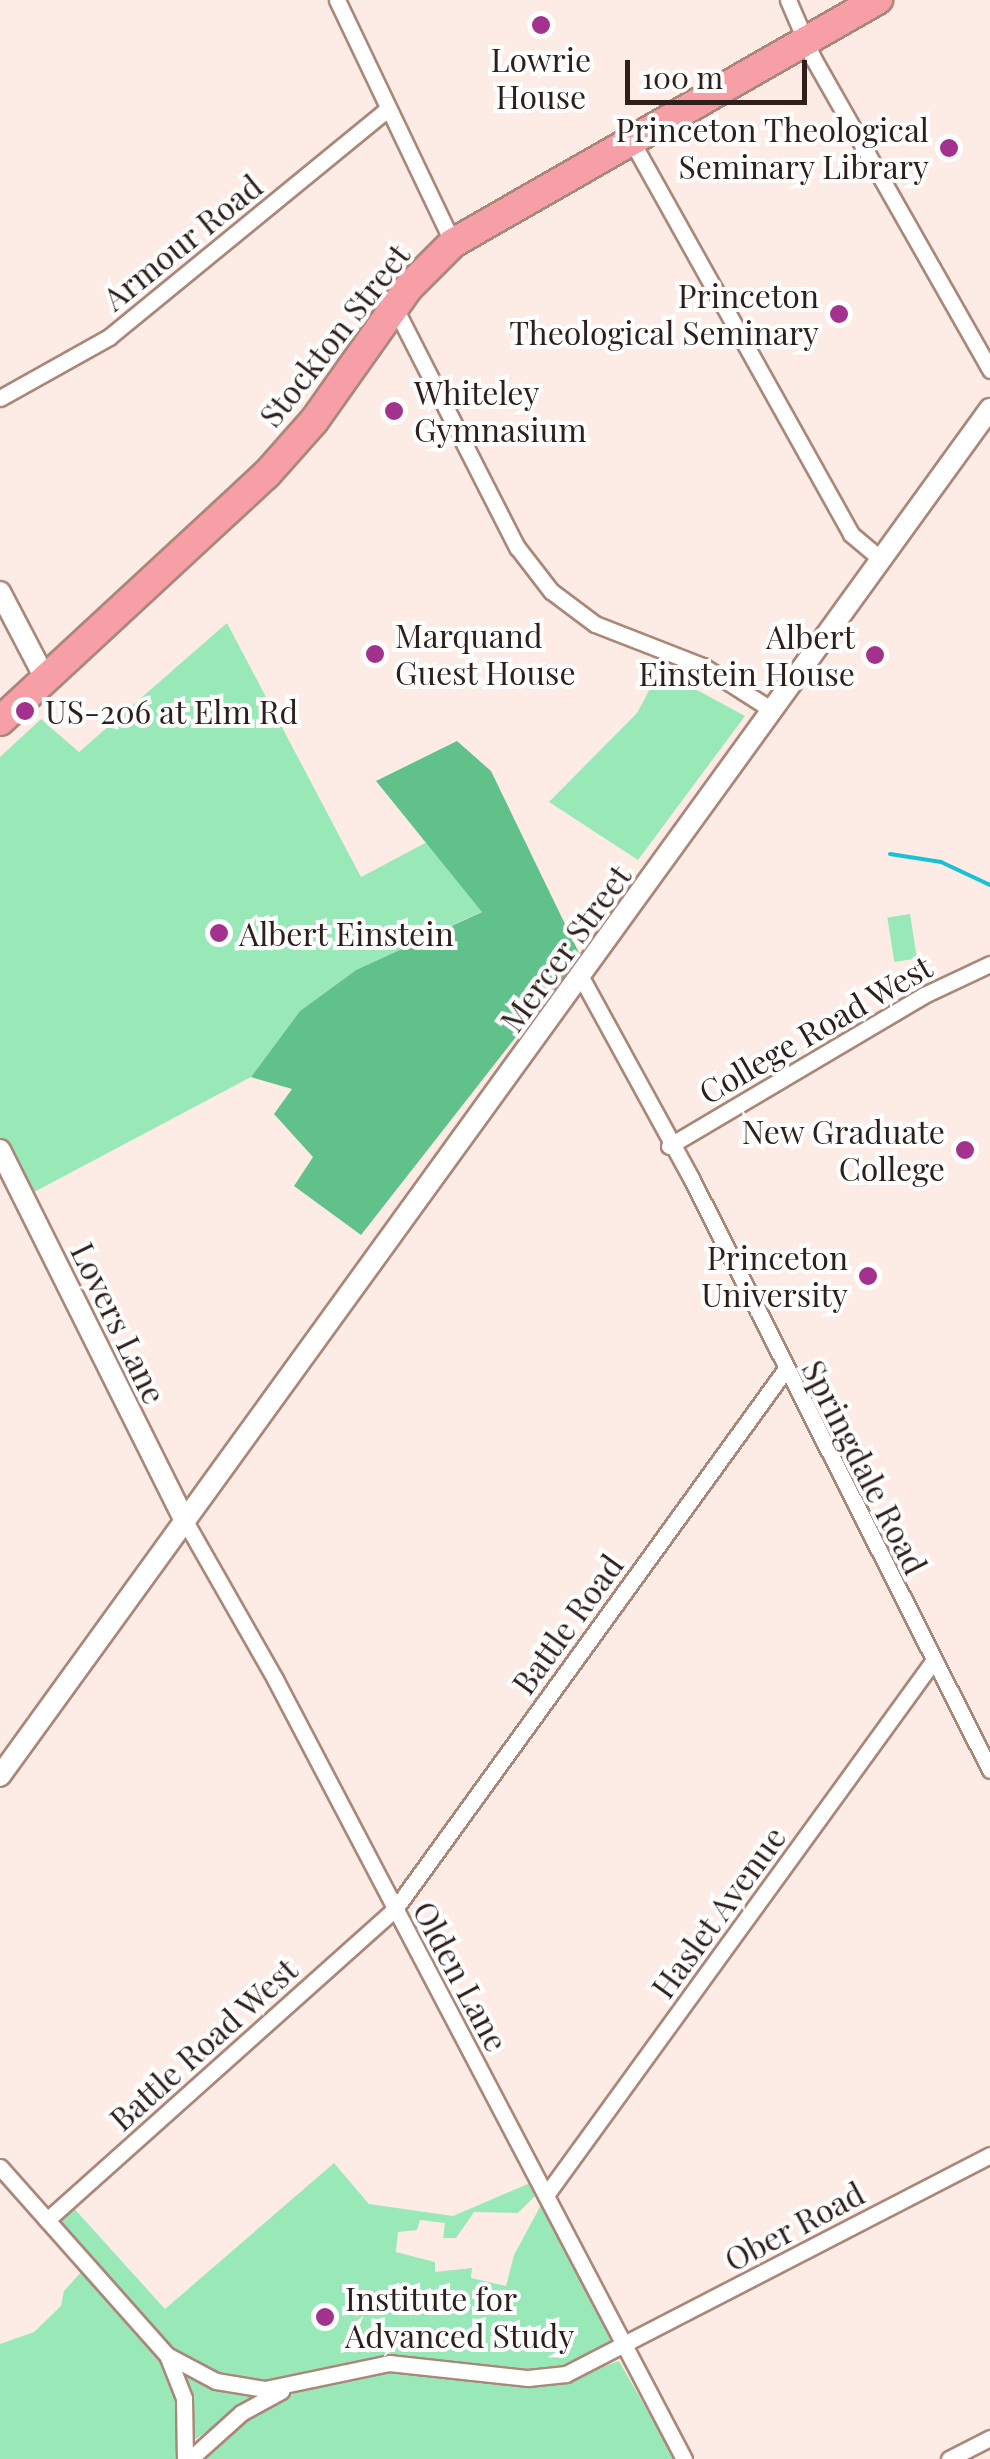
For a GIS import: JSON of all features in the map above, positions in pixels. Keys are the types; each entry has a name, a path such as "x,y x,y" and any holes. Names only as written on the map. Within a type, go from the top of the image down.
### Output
{"highway":[{"name":"Stockton Street","path":"0,721 291,449 394,306 454,243 878,0"}],"main road":[{"name":"Mercer Street","path":"0,1776 990,409"},
{"path":"0,592 46,680"},
{"name":"Lovers Lane","path":"0,1150 185,1521"}],"street":[{"path":"338,0 386,110 454,243"},
{"path":"788,0 990,370"},
{"name":"Armour Road","path":"0,398 109,337 386,110"},
{"path":"631,140 851,534 881,559"},
{"path":"394,306 517,547 551,591 595,624 703,666 772,710"},
{"name":"College Road West","path":"670,1146 924,995 990,964"},
{"name":"Springdale Road","path":"581,977 990,1770"},
{"name":"Battle Road","path":"395,1909 784,1370"},
{"name":"Olden Lane","path":"185,1521 395,1909 684,2459"},
{"name":"Haslet Avenue","path":"546,2195 934,1660"},
{"name":"Battle Road West","path":"47,2220 395,1909"},
{"name":"Ober Road","path":"303,2381 389,2362 547,2378 624,2347 990,2155"},
{"path":"0,2167 167,2354 192,2371 239,2387 303,2381"},
{"path":"167,2354 184,2398 187,2459"},
{"path":"187,2459 241,2413 303,2381"},
{"path":"949,2459 990,2438"}],"green space":[{"path":"227,623 361,877 427,842 483,911 356,970 300,1011 251,1077 21,1199 0,1157 0,757 41,719 79,752"},
{"path":"660,670 745,716 638,860 549,802 637,713"},
{"path":"457,741 491,771 580,955 361,1235 294,1186 313,1157 274,1114 292,1089 251,1077 300,1011 356,970 482,912 376,781"},
{"path":"910,914 917,958 894,962 887,918"},
{"path":"334,2163 369,2204 453,2216 530,2183 536,2195 518,2213 474,2212 456,2238 443,2238 445,2223 420,2220 417,2230 398,2232 396,2252 435,2262 435,2272 472,2268 471,2278 506,2286 514,2255 541,2205 612,2342 575,2362 541,2370 380,2356 278,2381 221,2377 169,2346 58,2220 71,2205 165,2309"},
{"path":"82,2271 164,2366 179,2398 177,2459 0,2459 0,2344 34,2332 61,2306 64,2291"},
{"path":"619,2361 675,2459 198,2459 227,2431 318,2380 371,2369 576,2376"},
{"path":"184,2373 210,2387 256,2397 193,2441"}],"waterway":[{"path":"890,854 941,862 990,885"}],"place":[{"name":"Lowrie House","path":"541,25"},
{"name":"Princeton Theological Seminary Library","path":"949,148"},
{"name":"Princeton Theological Seminary","path":"839,314"},
{"name":"Whiteley Gymnasium","path":"394,411"},
{"name":"Marquand Guest House","path":"375,654"},
{"name":"Albert Einstein House","path":"875,655"},
{"name":"US-206 at Elm Rd","path":"25,711"},
{"name":"Albert Einstein","path":"219,933"},
{"name":"New Graduate College","path":"965,1150"},
{"name":"Princeton University","path":"868,1276"},
{"name":"Institute for Advanced Study","path":"325,2317"}]}
